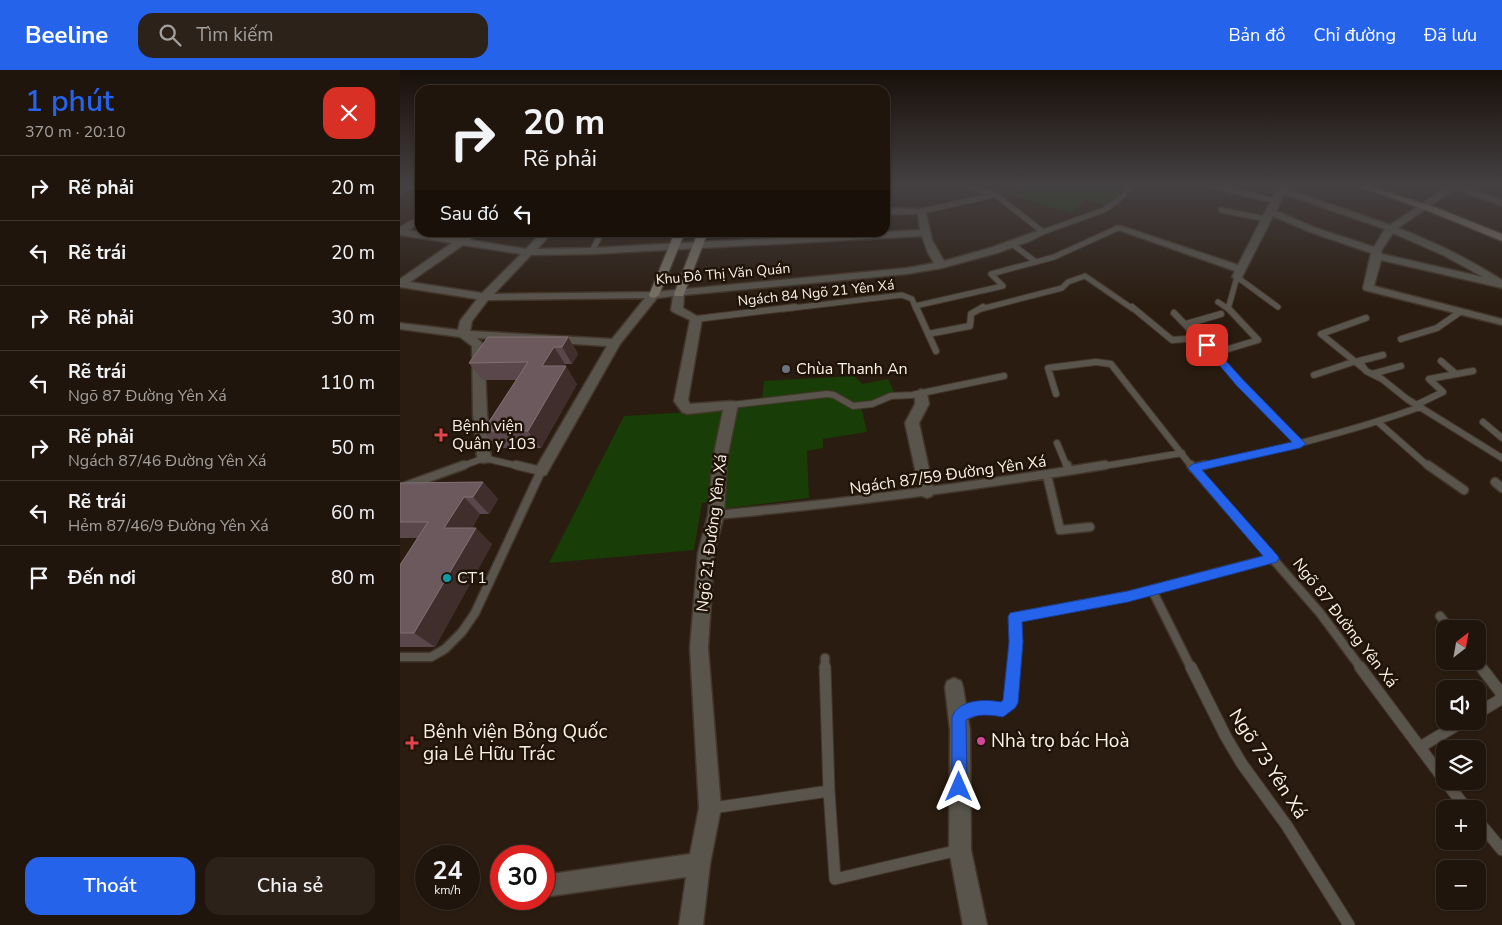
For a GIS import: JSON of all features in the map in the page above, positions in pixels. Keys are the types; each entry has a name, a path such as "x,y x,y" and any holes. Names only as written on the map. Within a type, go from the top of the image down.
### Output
{"street":[{"path":"400,232 411,225"},
{"path":"924,225 931,252 942,265"},
{"path":"1118,228 1238,273 1263,225"},
{"path":"1298,225 1377,254 1502,285"},
{"path":"1383,225 1442,249 1480,270 1502,285"},
{"path":"1396,225 1391,228 1377,254 1368,288 1502,322"},
{"path":"1470,225 1502,238"},
{"path":"400,232 415,234"},
{"name":"Khu Đô Thị Văn Quán","path":"400,284 485,297 679,294 907,271 942,265 1012,244 1043,232"},
{"path":"890,234 925,233"},
{"path":"434,237 528,252 592,251 778,237"},
{"path":"400,284 468,237"},
{"path":"463,334 466,321 485,297 510,274 543,237"},
{"path":"541,471 615,343 654,295 678,237"},
{"path":"701,237 679,294 677,310 696,319 680,401 687,410 731,406"},
{"path":"400,326 463,334 615,343"},
{"path":"463,334 478,345 480,413 484,458"},
{"path":"921,393 922,404 912,423 927,492"},
{"name":"Ngõ 21 Đường Yên Xá","path":"691,925 699,864 710,808 700,648 706,553 716,515 720,459 731,406"},
{"path":"954,687 959,717 960,850 975,925"},
{"path":"555,884 699,864"}],"lane":[{"path":"1034,225 1043,232 1063,225"},
{"path":"915,306 1003,286 991,274 1054,257 1118,228"},
{"path":"592,251 599,237"},
{"path":"1012,244 1036,262"},
{"path":"1227,308 1238,273 1278,307"},
{"path":"928,334 970,326 972,314 986,306 1062,288 1068,282 1085,276 1130,306 1172,340 1200,338"},
{"name":"Ngách 84 Ngõ 21 Yên Xá","path":"696,319 902,295 912,299 936,351"},
{"path":"1215,353 1258,340 1227,308 1218,302"},
{"path":"1174,312 1300,444"},
{"path":"1400,339 1437,328 1460,312"},
{"path":"1186,324 1221,314"},
{"path":"1366,318 1321,334 1353,362 1382,378 1420,407 1502,458"},
{"path":"1369,372 1359,361 1383,354"},
{"path":"1441,361 1456,374"},
{"name":"Ngõ 87 Đường Yên Xá","path":"1056,394 1048,368 1096,362 1110,364 1193,468 1320,613 1436,769"},
{"path":"1314,374 1353,362"},
{"path":"1369,372 1401,366"},
{"path":"1420,407 1418,404 1443,392 1429,379 1473,371"},
{"path":"731,406 827,394 834,395 852,406 872,404 891,396 921,393 1004,376"},
{"path":"1193,468 1300,444 1379,423 1420,407"},
{"path":"1483,422 1502,438"},
{"path":"1379,423 1431,468 1464,490"},
{"path":"1057,443 1069,471"},
{"path":"1492,452 1502,450"},
{"name":"Ngách 87/59 Đường Yên Xá","path":"716,515 927,492 1182,453"},
{"path":"400,488 484,458 541,471 475,614 462,632 446,648 430,658 400,657"},
{"path":"1048,475 1060,530 1090,527"},
{"path":"1495,482 1502,488"},
{"path":"959,717 969,710 992,707 1003,710 1010,703 1016,642 1015,617 1152,590 1273,558"},
{"name":"Ngõ 73 Yên Xá","path":"1152,590 1226,737 1242,764 1287,826 1349,925"},
{"path":"1440,616 1443,620"},
{"path":"825,658 829,791 835,879 960,850"},
{"path":"1483,670 1501,693 1501,699 1486,708"},
{"path":"1420,747 1449,730"},
{"name":"Ngõ 87 Đường Yên Xá","path":"1452,790 1460,800"},
{"path":"710,808 829,791"},
{"path":"1486,831 1502,850"}],"green space":[{"path":"854,376 862,384 888,379 895,394 861,406 867,432 823,439 823,448 807,451 809,498 721,509 728,448 736,407 762,400 764,381"},
{"path":"724,410 710,480 712,502 702,503 694,550 549,563 624,416"}],"building":[{"path":"488,337 568,337 562,347 554,347 542,366 566,366 528,431 483,431 528,362 469,363"},
{"path":"483,482 473,497 464,497 444,528 476,528 414,633 400,633 400,565 428,522 400,522 400,483"}],"place":[{"name":"Chùa Thanh An","path":"786,369"},
{"name":"Bệnh viện Quân y 103","path":"441,435"},
{"name":"CT1","path":"447,578"},
{"name":"Nhà trọ bác Hoà","path":"981,741"},
{"name":"Bệnh viện Bỏng Quốc gia Lê Hữu Trác","path":"412,743"}],"route":[{"path":"959,787 959,717 969,710 980,708 992,707 1003,710 1010,703 1016,642 1015,617 1128,596 1218,574 1273,558 1193,468 1300,444 1241,384 1207,345"}]}
